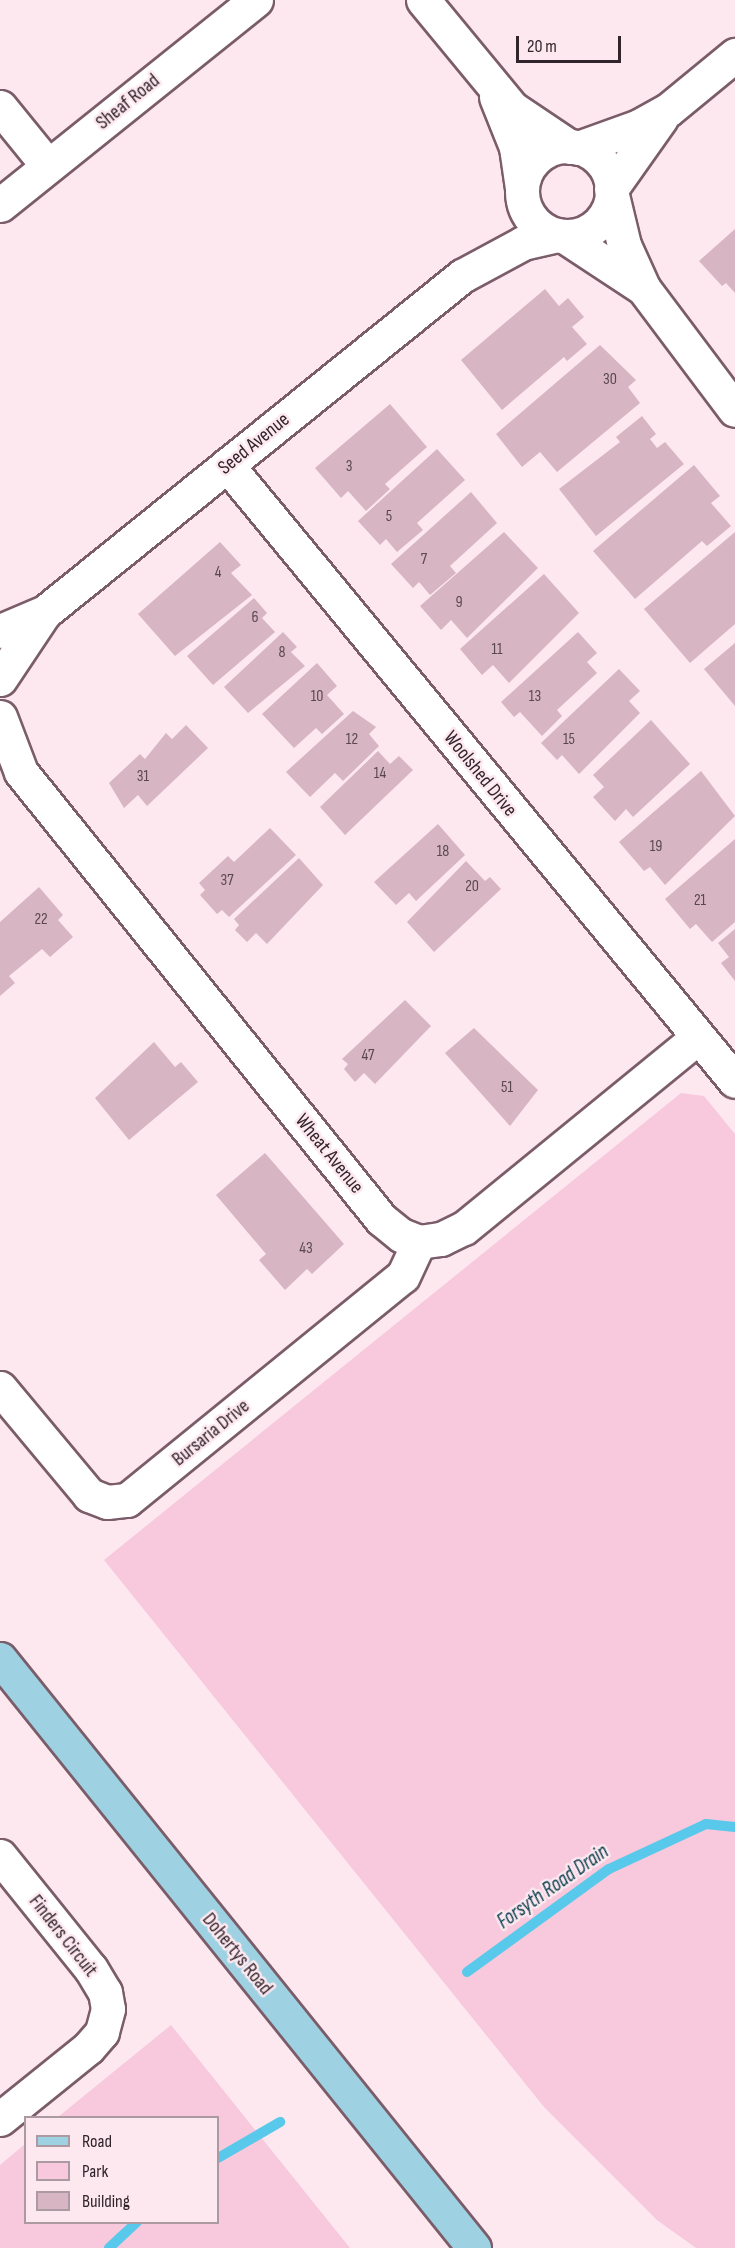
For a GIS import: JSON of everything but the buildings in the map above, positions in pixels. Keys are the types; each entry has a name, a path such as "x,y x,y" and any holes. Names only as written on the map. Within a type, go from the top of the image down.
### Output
{"main road":[{"name":"Dohertys Road","path":"0,1659 474,2248"}],"street":[{"name":"Sheaf Road","path":"0,205 256,0"},
{"path":"423,0 512,108 574,148 596,157 612,192 624,245 644,290 735,410"},
{"path":"522,192 525,174 543,153 574,148 639,126 668,110 735,55"},
{"path":"487,79 516,147 522,192 538,226 560,236 644,290"},
{"path":"0,107 48,166"},
{"path":"560,236 591,230 609,209 612,192 668,110"},
{"name":"Seed Avenue","path":"0,631 45,612 462,276 494,241 522,192"},
{"name":"Seed Avenue","path":"462,276 523,243 560,236"},
{"name":"Woolshed Drive","path":"227,465 697,1038 735,1081"},
{"name":"Seed Avenue","path":"0,679 45,612"},
{"name":"Wheat Avenue","path":"0,717 9,749 30,784 381,1219 419,1242"},
{"name":"Wheat Avenue","path":"0,760 30,784"},
{"path":"419,1242 441,1239 464,1228 697,1038"},
{"name":"Bursaria Drive","path":"0,1388 89,1495 107,1502 127,1500 403,1276 419,1242"},
{"name":"Finders Circuit","path":"0,1856 91,1969 105,1992 108,2009 102,2032 88,2048 0,2120"}],"green space":[{"path":"681,1093 704,1096 735,1134 735,2248 696,2248 657,2220 544,2107 104,1560"},
{"path":"171,2025 350,2248 0,2248 0,2165 24,2145 24,2224 219,2224 219,2116 59,2116"}],"waterway":[{"name":"Forsyth Road Drain","path":"467,1972 609,1869 706,1824 735,1827"},
{"name":"Forsyth Road Drain","path":"219,2157 280,2122"},
{"name":"Forsyth Road Drain","path":"109,2248 135,2224"}]}
